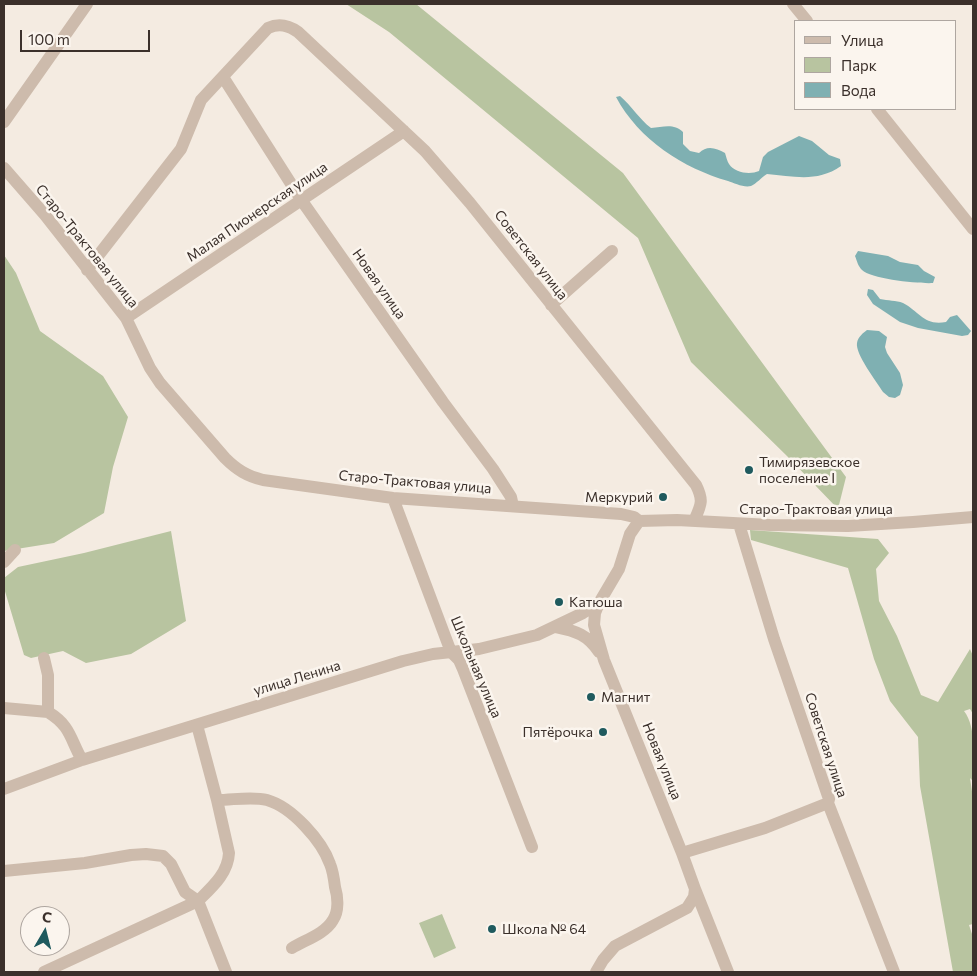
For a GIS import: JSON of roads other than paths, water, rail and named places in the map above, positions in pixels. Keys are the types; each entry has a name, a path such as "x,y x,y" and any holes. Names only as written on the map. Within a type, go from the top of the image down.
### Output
{"street":[{"path":"4,122 87,4"},
{"path":"793,4 806,20"},
{"name":"Советская улица","path":"223,77 268,28 274,25 291,27 426,151 470,203 696,485 702,502 694,521"},
{"path":"87,270 172,162 188,135 201,100 223,77"},
{"name":"Новая улица","path":"223,77 302,201 443,402 493,468 511,497 513,506"},
{"path":"878,110 973,229"},
{"name":"Малая Пионерская улица","path":"126,318 404,131"},
{"name":"Старо-Трактовая улица","path":"4,168 45,215 126,318 150,368 160,383 225,458 237,470 249,477 393,498 513,506 556,511 620,514 634,517 640,521 648,519 739,524 880,525 973,517"},
{"path":"551,305 612,250"},
{"name":"Школьная улица","path":"393,498 451,652 459,660 463,669 532,847"},
{"name":"Новая улица","path":"640,521 630,534 619,569 599,603 595,613 594,625 604,660 728,972"},
{"name":"Советская улица","path":"739,524 774,639 829,799 828,803 894,972"},
{"path":"4,562 15,550"},
{"name":"улица Ленина","path":"4,789 82,760 403,661 479,649 537,635 583,614 599,603"},
{"path":"556,627 575,631 587,637 604,660"},
{"path":"44,658 48,676 48,712"},
{"path":"4,708 48,712 59,718 66,726 82,760"},
{"path":"44,972 198,901 226,869 229,853 218,800 197,725"},
{"path":"218,800 267,800 281,806 317,840 330,864 337,896 337,909 334,919 329,926 316,935 292,948"},
{"path":"682,853 765,828 828,803"},
{"path":"4,871 85,863 130,855 163,856 171,864 185,892 198,901 226,972"},
{"path":"596,972 615,946 687,908 694,897 695,889"}],"water":[{"path":"620,96 651,128 676,127 683,132 683,144 690,151 699,153 708,148 718,150 725,153 729,164 739,171 747,173 759,171 763,157 768,152 799,136 812,141 829,155 840,159 841,166 823,175 814,177 767,174 751,186 739,185 695,168 664,150 637,126 616,97"},
{"path":"858,251 888,256 900,262 918,265 935,277 933,283 896,280 867,273 862,270 855,256"},
{"path":"868,289 873,290 880,299 903,303 932,322 946,322 950,317 957,315 971,331 968,335 962,336 918,328 900,322 873,304 867,295"},
{"path":"867,330 879,331 887,337 885,347 887,353 900,373 903,385 900,395 895,398 889,397 883,392 859,354 857,343 861,335"}],"place":[{"name":"Тимирязевское поселение I","path":"749,470"},
{"name":"Меркурий","path":"663,497"},
{"name":"Катюша","path":"559,602"},
{"name":"Магнит","path":"591,697"},
{"name":"Пятёрочка","path":"603,732"},
{"name":"Школа № 64","path":"492,929"}]}
